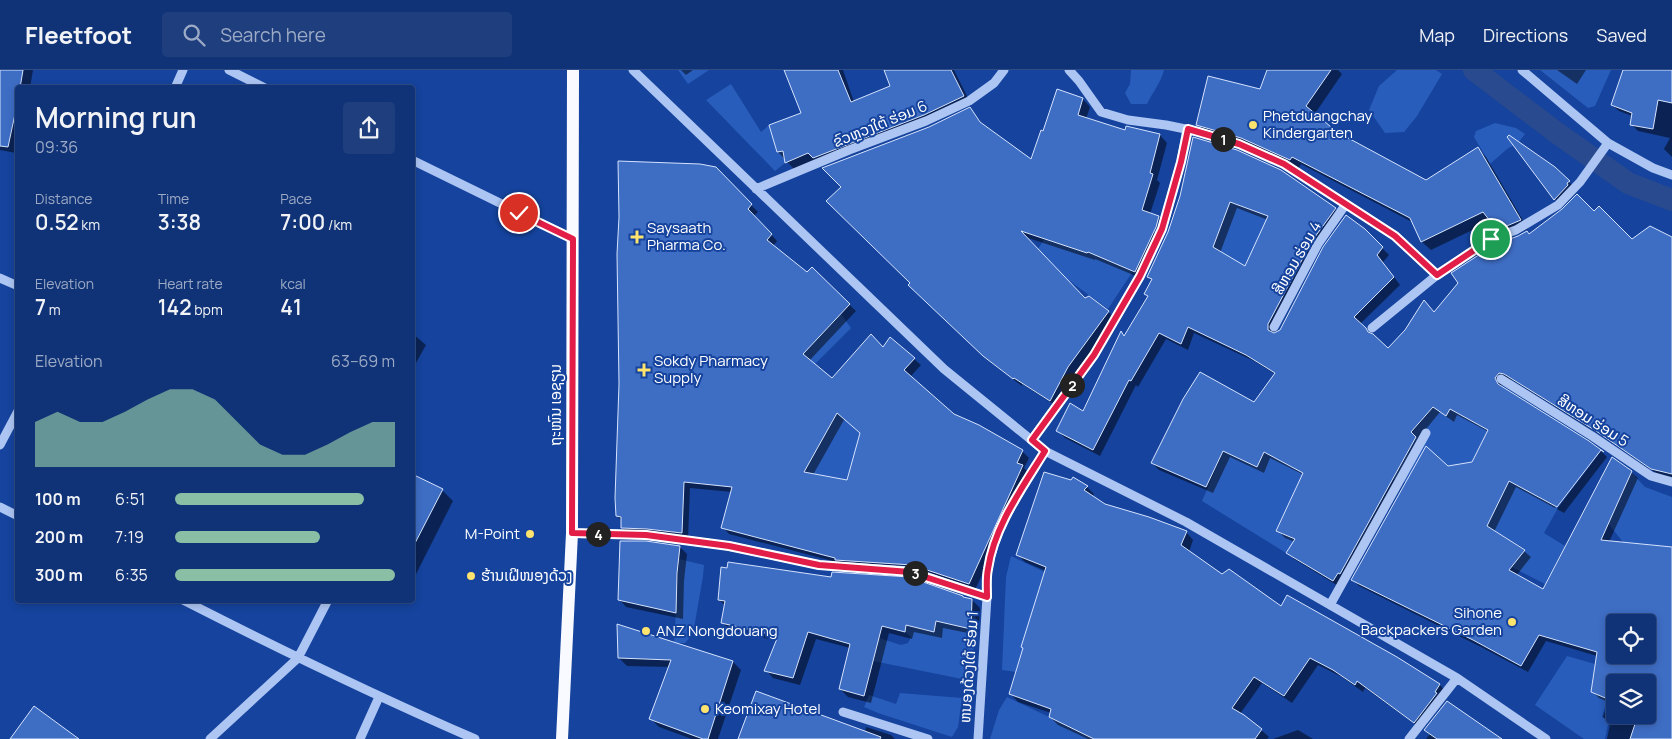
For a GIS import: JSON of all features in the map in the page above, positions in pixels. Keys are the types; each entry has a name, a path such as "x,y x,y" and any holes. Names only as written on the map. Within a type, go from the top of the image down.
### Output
{"main road":[{"name":"ຖະໜົນ ເອຊຽນ","path":"562,739 572,533 573,70"}],"street":[{"path":"176,85 183,70"},
{"path":"229,70 259,85"},
{"path":"633,70 944,368 1045,451 1186,522 1457,678 1546,739"},
{"name":"ຂົວຫຼວງໃຕ້ ຮ່ອມ 6","path":"756,189 849,150 926,121 969,101 994,83 1004,70"},
{"path":"1069,70 1101,112 1128,120 1188,129 1239,144 1284,164 1395,236 1437,275"},
{"path":"1522,70 1608,143 1653,168 1672,175"},
{"path":"1032,440 1094,355 1140,276 1162,229 1181,162 1188,129"},
{"path":"1372,328 1437,275 1491,239 1516,230 1558,205 1580,182 1608,143"},
{"path":"415,161 573,239"},
{"name":"ສີຫອມ ຮ່ອມ 4","path":"1274,327 1318,244 1346,204"},
{"path":"0,278 15,285"},
{"name":"ສີຫອມ ຮ່ອມ 5","path":"1501,379 1592,436 1651,476 1672,482"},
{"path":"0,445 15,417"},
{"path":"1330,605 1426,433"},
{"name":"ຫນອງດ້ວງໃຕ້ ຮ່ອມ 1","path":"978,739 988,570 995,541 1013,504 1045,451"},
{"path":"0,507 15,514"},
{"path":"572,533 646,535 729,546 819,565 910,572 987,597"},
{"path":"189,603 379,697 475,739"},
{"path":"210,739 298,658 326,603"},
{"path":"1409,739 1457,678"},
{"path":"360,739 379,697"},
{"path":"842,712 928,739"}],"shaded area":[{"path":"678,70 709,70 688,84"},
{"path":"1131,70 1164,70 1147,104 1131,104 1125,93 1130,84"},
{"path":"1397,70 1436,70 1442,74 1417,116 1404,132 1385,133 1369,110 1379,86"},
{"path":"1540,70 1611,70 1595,106 1588,108"},
{"path":"731,84 761,132 769,125 777,152 783,151 785,163 775,171 706,100"},
{"path":"1495,123 1516,128 1525,134 1518,143 1507,149 1490,164 1474,137 1476,131"},
{"path":"1180,196 1220,209 1224,201 1246,208 1311,236 1245,266 1166,250 1161,246 1169,227 1213,247 1224,217"},
{"path":"1049,232 1060,244 1087,253 1089,250 1133,271 1108,309 1034,255"},
{"path":"841,314 851,328 815,364 805,355 799,360 780,334 803,354"},
{"path":"825,391 860,433 875,488 798,471 792,434 818,447 839,410"},
{"path":"1459,394 1523,464 1513,483 1558,508 1544,533 1565,546 1545,584 1512,567 1525,549 1417,486 1391,478 1406,440 1434,407 1446,416"},
{"path":"1234,427 1264,452 1287,464 1317,444 1276,531 1295,539 1286,553 1202,501"},
{"path":"1631,472 1645,487 1672,497 1672,547 1623,542 1607,522"},
{"path":"1011,556 1055,577 1031,651 1016,672 1002,670 1006,577"},
{"path":"679,559 704,565 693,634 685,643 674,643"},
{"path":"971,615 976,617 972,672 967,680 873,661 879,638 901,645 908,643 911,637 905,632 906,625 934,632 936,621 970,629"},
{"path":"1567,656 1595,664 1591,692 1606,699 1602,717 1606,718 1606,724 1608,724 1605,739 1584,739 1535,705"},
{"path":"900,693 962,698 958,727 952,737 864,707 869,695 896,704"},
{"path":"1007,697 1092,739 990,739 999,710"}],"building":[{"path":"0,70 23,70 20,85 15,85 15,114 8,147 0,146"},
{"path":"784,70 838,70 851,102 890,86 884,70 951,70 964,96 924,115 813,158 808,153 785,163 783,151 777,152 769,125 801,113"},
{"path":"1267,70 1331,70 1306,106 1337,132 1426,180 1478,147 1521,220 1497,230 1483,212 1421,242 1410,218 1292,157 1290,160 1241,138 1196,125 1208,76 1260,89"},
{"path":"1623,70 1672,70 1672,103 1658,100 1653,129 1630,125 1632,113 1611,105"},
{"path":"1057,89 1083,98 1078,115 1125,130 1126,126 1160,134 1150,173 1153,174 1142,210 1159,216 1156,227 1135,272 1088,252 1021,231 1085,298 1089,296 1109,311 1068,367 1050,401 1013,379 983,356 908,285 910,283 826,201 841,187 822,168 929,127 970,107 980,122 1031,159"},
{"path":"1509,135 1555,167 1570,181 1554,200 1507,137"},
{"path":"1193,137 1237,150 1281,170 1336,208 1312,241 1268,324 1268,330 1274,333 1280,330 1323,247 1346,215 1365,229 1383,247 1377,255 1394,277 1354,317 1368,332 1373,334 1388,348 1405,330 1424,300 1434,312 1458,283 1451,273 1494,245 1527,231 1529,234 1562,209 1577,194 1594,211 1599,206 1632,239 1650,226 1672,237 1672,474 1651,469 1596,431 1504,374 1499,373 1495,378 1498,384 1589,441 1604,452 1601,450 1557,507 1509,481 1487,526 1525,550 1509,570 1543,589 1612,457 1632,471 1601,540 1672,547 1672,739 1630,739 1635,724 1656,724 1656,674 1606,674 1606,698 1591,692 1597,652 1539,635 1521,666 1473,640 1351,580 1426,446 1448,466 1472,462 1488,430 1450,409 1446,416 1433,407 1411,432 1416,437 1340,574 1338,573 1333,581 1286,553 1295,539 1276,531 1303,473 1264,452 1257,467 1223,451 1206,487 1151,463 1183,399 1200,372 1254,402 1275,373 1246,355 1188,327 1181,344 1159,333 1131,381 1129,380 1093,450 1056,431 1070,403 1083,411 1121,331 1124,336 1148,296 1144,294 1152,279 1147,277 1168,232 1180,196","holes":["1230,202 1268,216 1245,266 1213,247"]},
{"path":"618,161 700,164 716,167 752,204 748,209 772,234 767,240 807,272 812,267 850,304 803,354 832,378 871,334 883,347 890,337 915,358 904,370 954,414 979,425 1023,450 1017,463 1023,465 969,584 912,565 835,560 835,558 721,528 732,487 684,482 682,533 621,528 621,517 616,516 615,498 619,384 617,254 619,217","holes":["837,413 860,433 847,480 804,472"]},
{"path":"1044,472 1071,480 1073,477 1088,486 1084,490 1105,504 1187,531 1181,545 1222,574 1229,569 1281,606 1287,595 1397,657 1440,684 1435,692 1437,693 1414,723 1357,681 1355,685 1333,670 1310,658 1284,696 1254,677 1232,708 1262,729 1255,739 1094,739 1049,717 1051,709 1009,694 1023,648 1021,647 1046,567 1016,555"},
{"path":"415,475 443,489 415,543"},
{"path":"620,541 646,541 680,546 676,613 618,600"},
{"path":"728,562 831,577 832,572 909,577 972,599 971,629 936,621 934,632 906,625 905,632 882,626 864,696 839,689 850,644 808,632 793,678 764,671 778,636 721,623 725,601 718,600 721,567 727,568"},
{"path":"617,624 733,661 708,739 703,739 649,719 671,660 618,658"},
{"path":"756,691 881,737 880,739 738,739"},
{"path":"1447,701 1502,739 1437,739 1424,730"},
{"path":"34,706 79,739 10,739"}],"waterway":[{"path":"1474,70 1557,133 1628,183 1672,200"}],"place":[{"name":"Phetduangchay Kindergarten","path":"1253,125"},
{"name":"Saysaath Pharma Co.","path":"637,237"},
{"name":"Sokdy Pharmacy Supply","path":"644,370"},
{"name":"M-Point","path":"530,534"},
{"name":"ຮ້ານເຝີໜອງດ້ວງ","path":"471,576"},
{"name":"Sihone Backpackers Garden","path":"1512,622"},
{"name":"ANZ Nongdouang","path":"646,631"},
{"name":"Keomixay Hotel","path":"705,709"}],"route":[{"path":"519,213 573,239 572,533 646,535 729,546 819,565 910,572 987,597 988,570 995,541 1013,504 1045,451 1032,440 1094,355 1140,276 1162,229 1181,162 1188,129 1239,144 1296,171 1395,236 1437,275 1491,239"}]}
